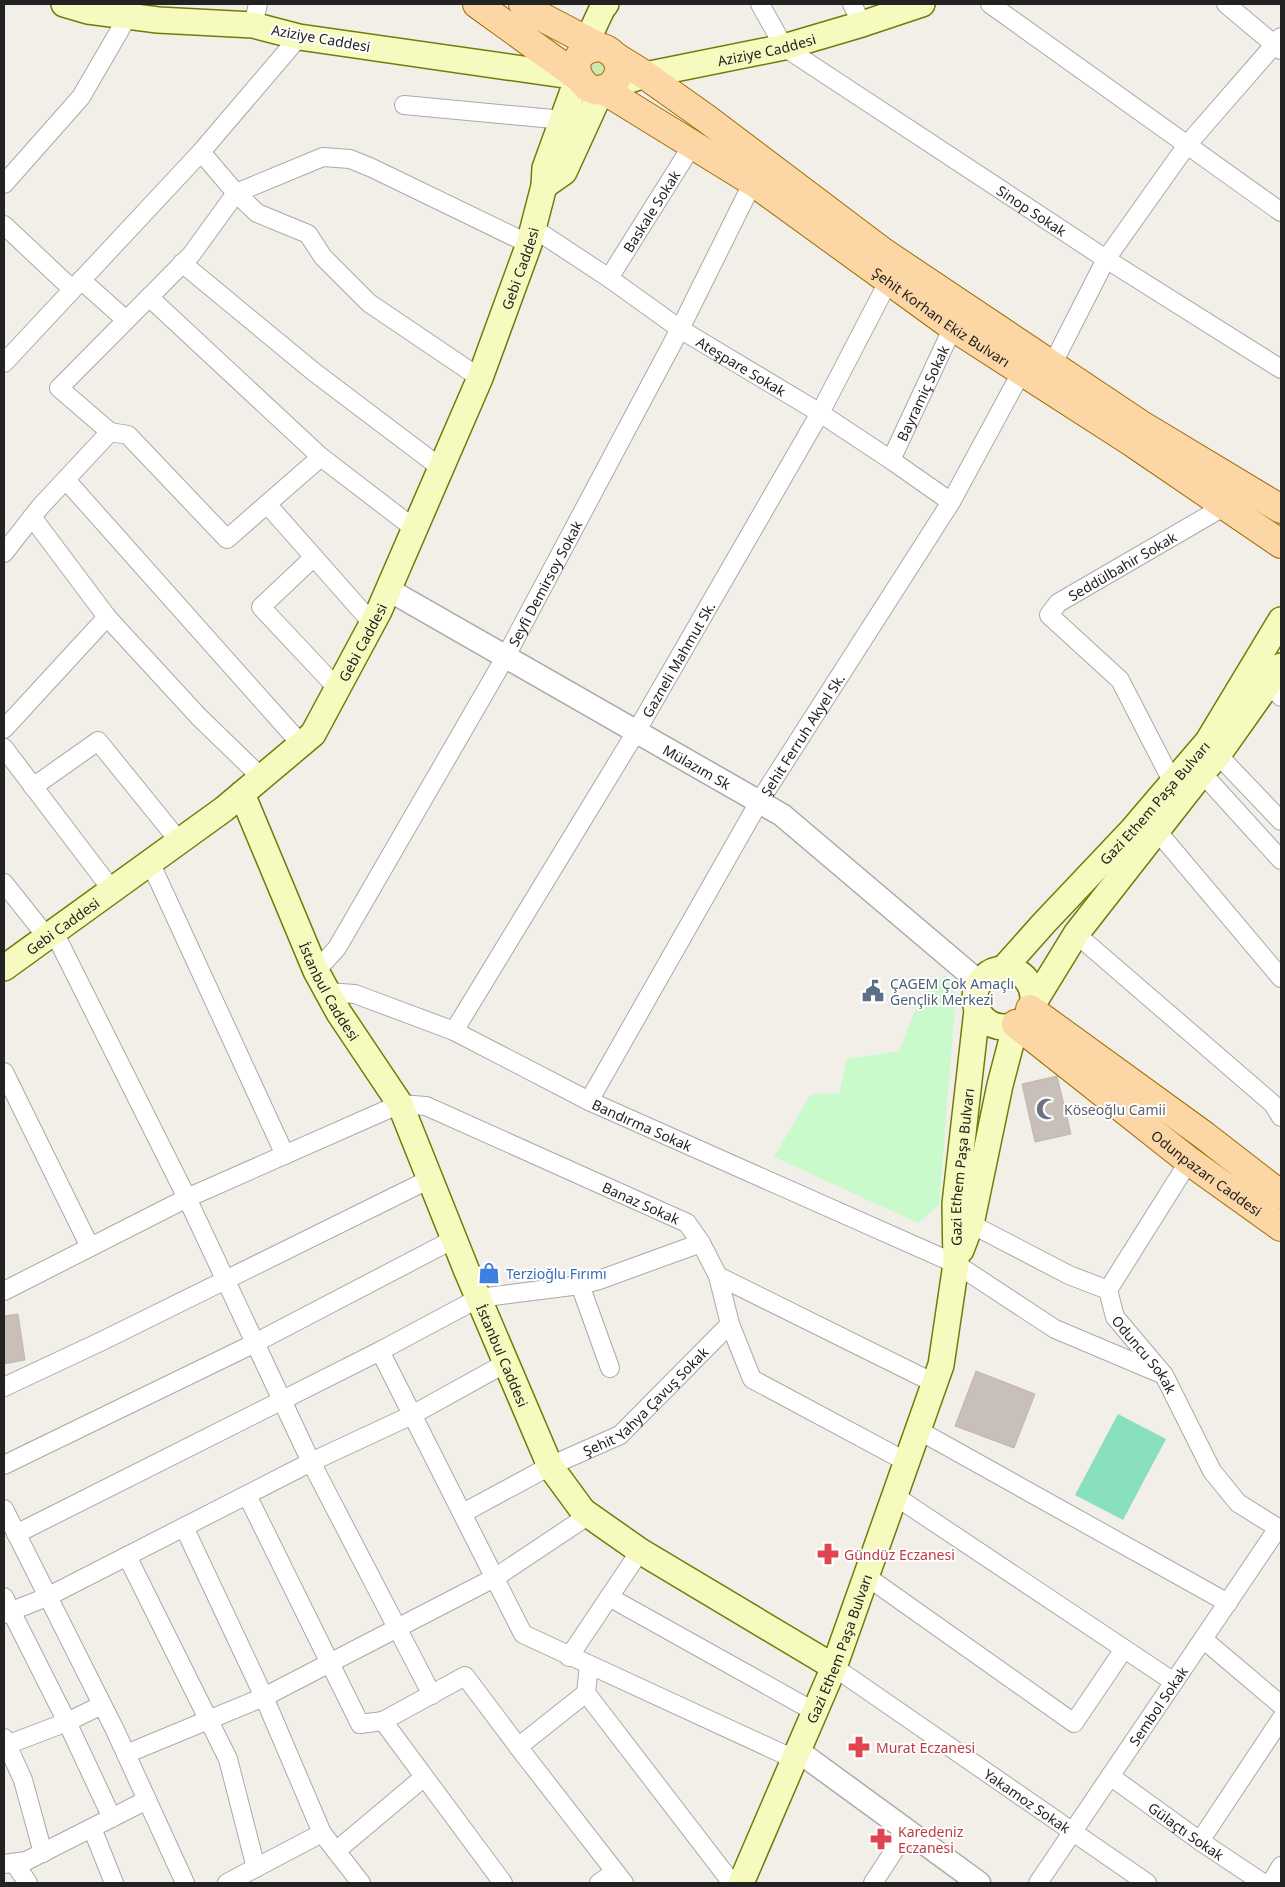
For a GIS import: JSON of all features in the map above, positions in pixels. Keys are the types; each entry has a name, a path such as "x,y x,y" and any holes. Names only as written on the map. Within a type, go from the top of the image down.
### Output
{"main road":[{"name":"Aziziye Caddesi","path":"69,4 88,11 128,16 155,12 255,14 299,37 594,54"},
{"name":"Şehit Korhan Ekiz Bulvarı","path":"477,4 645,75 707,119 883,252 1140,424 1281,509"},
{"name":"Şehit Korhan Ekiz Bulvarı","path":"523,4 594,54"},
{"name":"Gebi Caddesi","path":"594,54 602,9 606,4"},
{"name":"Gebi Caddesi","path":"4,968 242,794 313,734 373,624 389,590 480,378 531,236 544,186 545,168 564,120 594,54 602,42 602,34 613,4"},
{"name":"Aziziye Caddesi","path":"605,88 645,75 784,47 857,14 922,4"},
{"name":"Şehit Korhan Ekiz Bulvarı","path":"594,54 588,87 605,88 753,182 888,282 953,327 1281,544"},
{"path":"544,186 564,172 605,88 614,83 619,70 594,54"},
{"name":"Gazi Ethem Paşa Bulvarı","path":"1003,969 1044,922 1132,830 1208,741 1281,620"},
{"name":"Gazi Ethem Paşa Bulvarı","path":"956,1264 972,1224 1000,1085 1023,1017 1076,934 1277,682"},
{"name":"İstanbul Caddesi","path":"242,794 322,982 339,1013 400,1104 454,1239 550,1466 583,1511 640,1551 834,1667"},
{"path":"1003,969 1013,970 1028,982 1033,1000 1023,1017 1008,1026 998,1026 983,1018 975,1001 975,991 985,975 994,970 1003,969"},
{"name":"Gazi Ethem Paşa Bulvarı","path":"741,1883 834,1667 941,1365 956,1264 955,1204 978,1010"},
{"name":"Odunpazarı Caddesi","path":"1023,1017 1189,1161 1281,1228"},
{"name":"Odunpazarı Caddesi","path":"1023,1017 1205,1136 1281,1194"}],"street":[{"path":"760,4 784,47"},
{"path":"990,4 1281,212"},
{"path":"1052,364 1106,258 1187,145 1279,44 1226,4"},
{"path":"4,184 10,164 81,97 128,16"},
{"path":"4,362 201,152 299,37"},
{"name":"Sinop Sokak","path":"784,47 1281,370"},
{"path":"404,105 564,120"},
{"name":"Baskale Sokak","path":"609,278 693,144"},
{"path":"201,152 236,193 257,213 308,234 323,257 369,302 480,378"},
{"name":"Ateşpare Sokak","path":"236,193 323,156 350,159 531,236 609,278 680,329 820,413 951,502"},
{"name":"Seyfi Demirsoy Sokak","path":"322,982 338,948 506,656 680,329 753,182"},
{"path":"236,193 182,263 59,388 110,432 128,435 227,539 321,457"},
{"path":"4,225 76,285 126,320"},
{"path":"182,263 314,372 441,468"},
{"name":"Gazneli Mahmut Sk.","path":"454,1031 636,732 820,413 888,282"},
{"path":"149,297 321,457 415,529"},
{"name":"Bayramiç Sokak","path":"891,460 953,327"},
{"name":"Şehit Ferruh Akyel Sk.","path":"588,1101 759,802 951,502 1022,371"},
{"path":"4,553 32,517 110,432"},
{"path":"66,480 301,744"},
{"path":"267,504 373,624"},
{"name":"Seddülbahir Sokak","path":"1172,781 1120,680 1050,615 1058,603 1225,506"},
{"path":"32,517 107,617 198,717 261,777"},
{"path":"314,557 261,607 338,689"},
{"name":"Mülazım Sk","path":"389,590 782,816 979,982"},
{"path":"4,729 107,617"},
{"path":"33,787 98,741 179,841"},
{"path":"4,748 112,890"},
{"path":"1210,764 1281,821"},
{"path":"1210,764 1281,860"},
{"path":"1158,832 1281,978"},
{"path":"150,862 285,1155"},
{"path":"4,883 50,935 186,1198 312,1462 432,1695"},
{"path":"1076,934 1273,1104 1281,1117"},
{"name":"Bandırma Sokak","path":"322,982 454,1031 588,1101 956,1264 1055,1329 1164,1375"},
{"path":"4,1072 90,1247"},
{"path":"4,1291 186,1198 400,1104"},
{"name":"Banaz Sokak","path":"400,1104 426,1106 687,1223 702,1243 718,1276 730,1324 752,1379 906,1462"},
{"path":"972,1224 1069,1275 1108,1290 1189,1161"},
{"path":"4,1387 102,1341 430,1179"},
{"path":"4,1465 255,1343 454,1239"},
{"path":"16,1534 380,1351 479,1298 580,1285 702,1243"},
{"path":"718,1276 934,1383"},
{"path":"580,1285 610,1368"},
{"name":"Oduncu Sokak","path":"1108,1290 1115,1317 1164,1375 1212,1471 1238,1503 1280,1528"},
{"name":"Şehit Yahya Çavuş Sokak","path":"463,1513 550,1466 620,1435 730,1324"},
{"path":"380,1351 496,1577 523,1634 589,1666 796,1755 979,1883"},
{"path":"112,1818 67,1722 6,1607 47,1597 312,1462 412,1414 506,1363"},
{"path":"918,1430 1228,1603"},
{"path":"247,1495 360,1724 383,1721 465,1676 620,1878 599,1883"},
{"path":"894,1496 1174,1682"},
{"path":"4,1509 126,1754 185,1883"},
{"path":"126,1754 264,1698 496,1577 589,1515"},
{"path":"184,1527 264,1698 322,1833 361,1883"},
{"name":"Sembol Sokak","path":"1038,1883 1280,1528"},
{"path":"569,1657 640,1551"},
{"path":"127,1556 228,1759 256,1868"},
{"path":"866,1576 1074,1723 1124,1649"},
{"path":"609,1597 815,1712"},
{"path":"1203,1639 1280,1700"},
{"path":"589,1666 586,1693 732,1883"},
{"name":"Yakamoz Sokak","path":"834,1667 1147,1883"},
{"path":"518,1747 586,1693"},
{"path":"43,1853 23,1780 5,1743 67,1722 102,1705"},
{"path":"1200,1841 1281,1719"},
{"path":"383,1721 503,1883"},
{"name":"Gülaçtı Sokak","path":"1110,1776 1200,1841 1263,1883"},
{"path":"336,1851 424,1777"},
{"path":"9,1864 26,1862 147,1800"},
{"path":"92,1828 114,1883"},
{"path":"873,1883 907,1831"},
{"path":"227,1883 322,1833"},
{"path":"9,1864 28,1883"},
{"path":"1271,1883 1281,1866"}],"green space":[{"path":"597,57 609,68 596,79 587,65"},
{"path":"945,975 956,994 939,1205 918,1223 774,1157 811,1094 839,1093 847,1059 899,1051 922,994"},
{"path":"1118,1414 1166,1439 1123,1520 1075,1495"}],"building":[{"name":"Köseoğlu Camii","path":"1057,1076 1071,1134 1035,1142 1022,1084"},
{"path":"18,1314 25,1360 4,1364 4,1316"},
{"path":"976,1371 1035,1394 1014,1448 955,1426"}],"place":[{"name":"ÇAGEM Çok Amaçlı Gençlik Merkezi","path":"873,991"},
{"name":"Köseoğlu Camii","path":"1047,1109"},
{"name":"Terzioğlu Fırımı","path":"489,1273"},
{"name":"Gündüz Eczanesi","path":"828,1554"},
{"name":"Murat Eczanesi","path":"859,1747"},
{"name":"Karedeniz Eczanesi","path":"881,1839"}]}
